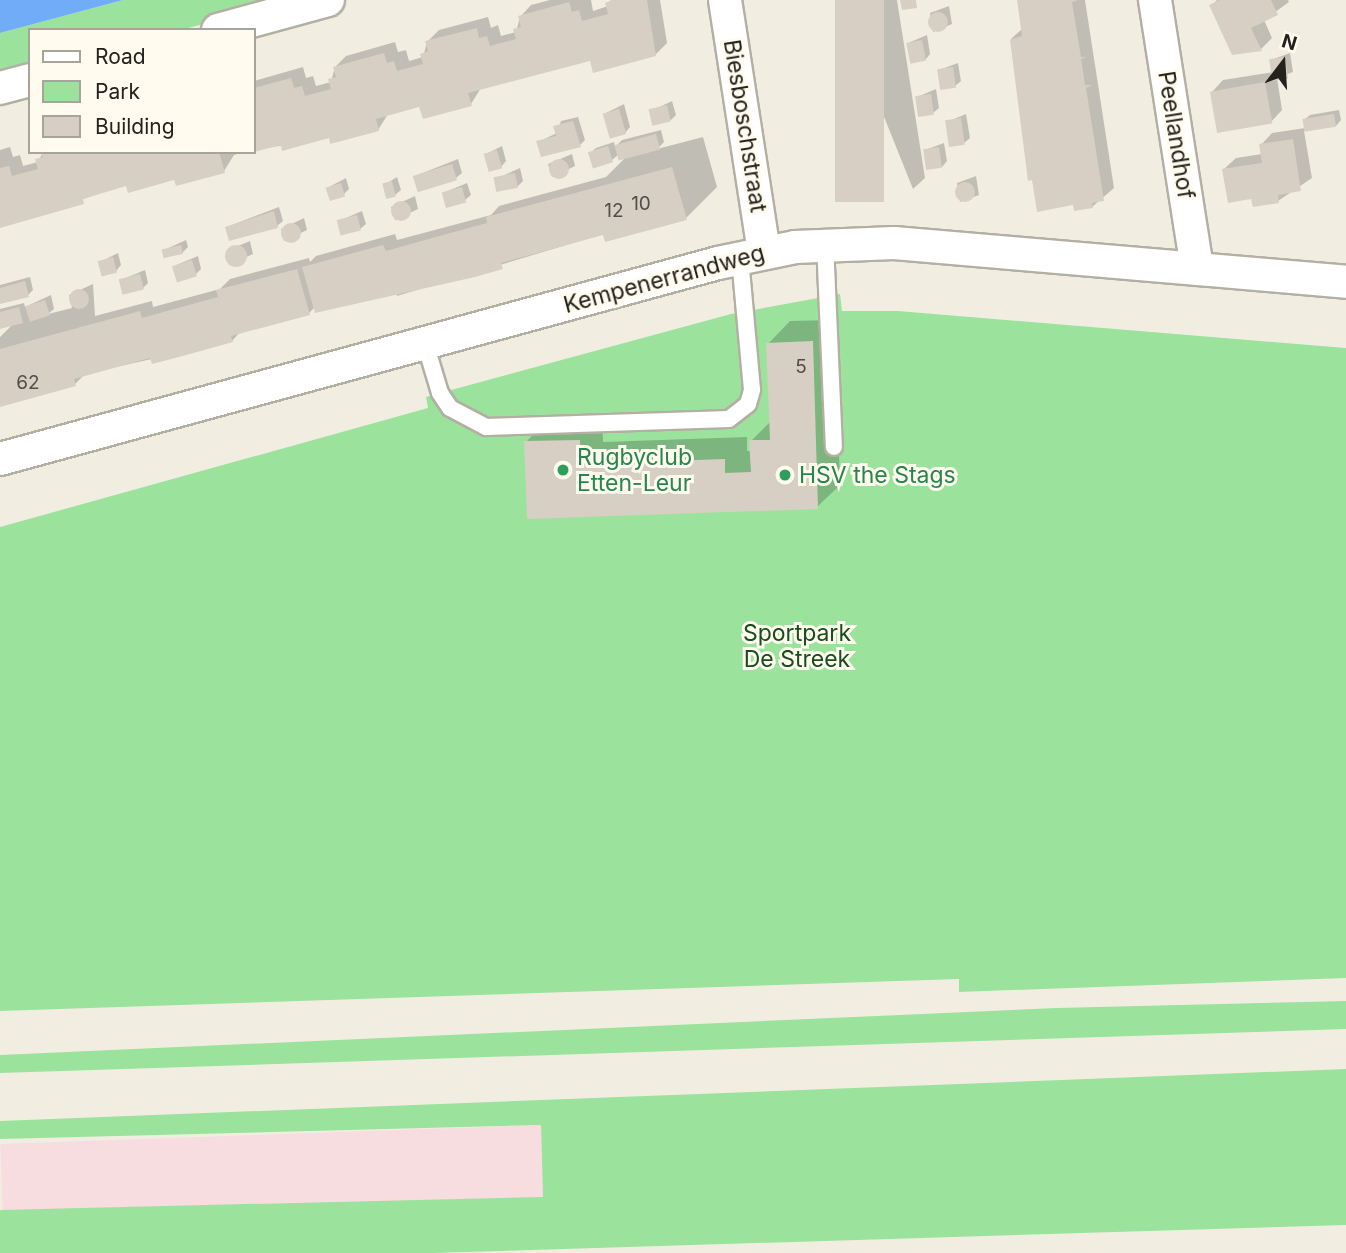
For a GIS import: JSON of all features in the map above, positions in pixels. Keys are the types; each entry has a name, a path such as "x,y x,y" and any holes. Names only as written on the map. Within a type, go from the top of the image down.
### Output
{"street":[{"path":"225,28 328,0"},
{"name":"Biesboschstraat","path":"725,0 752,255"},
{"name":"Peellandhof","path":"1155,0 1197,269"},
{"path":"0,88 28,81"},
{"name":"Kempenerrandweg","path":"0,459 752,255 825,243 894,243 1346,282"}],"lane":[{"path":"825,243 834,447"},
{"path":"425,343 440,393 450,408 486,427 510,430 729,419 748,404 752,390 752,255"}],"shaded area":[{"path":"541,1125 544,1198 3,1217 0,1144"}],"green space":[{"path":"123,0 291,0 188,28 28,28 28,71 0,79 0,33"},
{"name":"Sportpark De Streek","path":"840,294 842,311 898,311 1346,348 1346,978 959,992 959,979 0,1011 0,527 428,408 426,397 440,393 731,314"},
{"path":"1346,1001 1346,1029 0,1073 0,1055 1056,1008"},
{"path":"1346,1069 1346,1225 433,1253 0,1253 0,1210 543,1197 541,1125 0,1139 0,1121"}],"water":[{"path":"0,0 123,0 0,33"}],"building":[{"path":"612,0 647,0 656,56 593,73 590,61 468,93 472,106 423,119 419,107 376,119 379,131 330,144 329,138 282,151 281,145 256,151 256,87 291,78 294,88 302,86 305,96 331,89 328,79 336,77 333,67 384,53 387,63 394,61 397,71 423,64 420,54 428,51 425,41 477,28 479,38 487,36 490,46 516,39 513,29 521,27 518,16 569,2 572,12 579,10 582,21 608,14 605,3"},
{"path":"835,0 884,0 884,202 835,202"},
{"path":"900,0 916,0 917,8 902,10"},
{"path":"1017,0 1078,0 1072,2 1081,57 1087,57 1081,59 1085,85 1092,85 1086,88 1104,201 1092,203 1093,208 1074,211 1073,205 1037,212 1032,180 1028,181 1010,40 1022,36"},
{"path":"1220,0 1271,0 1278,15 1251,28 1262,51 1232,55 1209,5"},
{"path":"934,12 942,12 948,22 942,32 934,32 928,26 928,18"},
{"path":"922,40 926,61 910,64 906,43"},
{"path":"1285,57 1288,79 1272,81 1269,59"},
{"path":"953,67 956,88 940,90 937,69"},
{"path":"1265,82 1272,123 1217,133 1210,92"},
{"path":"931,94 934,115 918,117 915,96"},
{"path":"667,105 671,122 652,126 648,109"},
{"path":"619,109 626,134 610,139 603,114"},
{"path":"1334,114 1336,127 1304,132 1302,119"},
{"path":"961,118 965,145 949,147 945,120"},
{"path":"573,121 581,147 541,157 536,141 556,136 553,126"},
{"path":"656,134 660,149 619,161 614,145"},
{"path":"1293,139 1301,191 1278,195 1279,203 1253,207 1251,199 1228,203 1222,169 1262,163 1259,144"},
{"path":"608,146 613,162 593,168 588,152"},
{"path":"939,147 942,168 926,170 923,149"},
{"path":"497,150 502,168 489,172 484,154"},
{"path":"42,154 220,154 225,173 176,186 174,180 128,193 126,186 83,199 84,204 0,228 0,168 9,166 12,176 38,169 35,159 43,157"},
{"path":"559,159 566,162 569,169 566,176 559,179 552,176 549,169 552,162"},
{"path":"452,164 457,180 418,192 413,176"},
{"path":"672,167 687,220 605,242 603,235 501,263 503,269 475,277 315,313 302,267 383,245 386,251 487,223 486,217"},
{"path":"515,173 518,188 496,192 493,177"},
{"path":"392,181 396,197 386,199 382,183"},
{"path":"961,182 969,182 975,192 969,202 961,202 955,196 955,188"},
{"path":"341,183 345,196 330,201 326,188"},
{"path":"462,187 466,202 446,208 442,192"},
{"path":"401,201 408,204 411,211 408,218 401,221 394,218 391,211 394,204"},
{"path":"274,211 278,228 229,241 225,227"},
{"path":"357,215 361,231 340,236 337,220"},
{"path":"291,223 298,226 301,233 298,240 291,243 284,240 281,233 284,226"},
{"path":"181,245 183,254 164,258 162,249"},
{"path":"236,245 246,252 247,256 240,266 236,267 226,260 225,256 232,246"},
{"path":"113,257 117,272 102,277 98,261"},
{"path":"192,260 197,276 177,282 172,266"},
{"path":"297,269 310,315 231,336 233,342 179,357 152,364 150,358 74,379 76,386 0,407 0,349 140,311 142,318 218,297 216,290"},
{"path":"140,274 144,290 123,295 119,279"},
{"path":"25,281 29,297 0,304 0,288"},
{"path":"75,289 83,289 89,299 83,309 75,309 69,303 69,295"},
{"path":"45,300 50,315 30,322 25,306"},
{"path":"19,307 23,323 0,329 0,312"},
{"path":"813,341 818,509 527,519 524,441 580,440 581,464 725,459 725,473 751,472 749,440 770,440 766,343"}],"place":[{"name":"Rugbyclub Etten-Leur","path":"563,470"},
{"name":"HSV the Stags","path":"785,475"}]}
